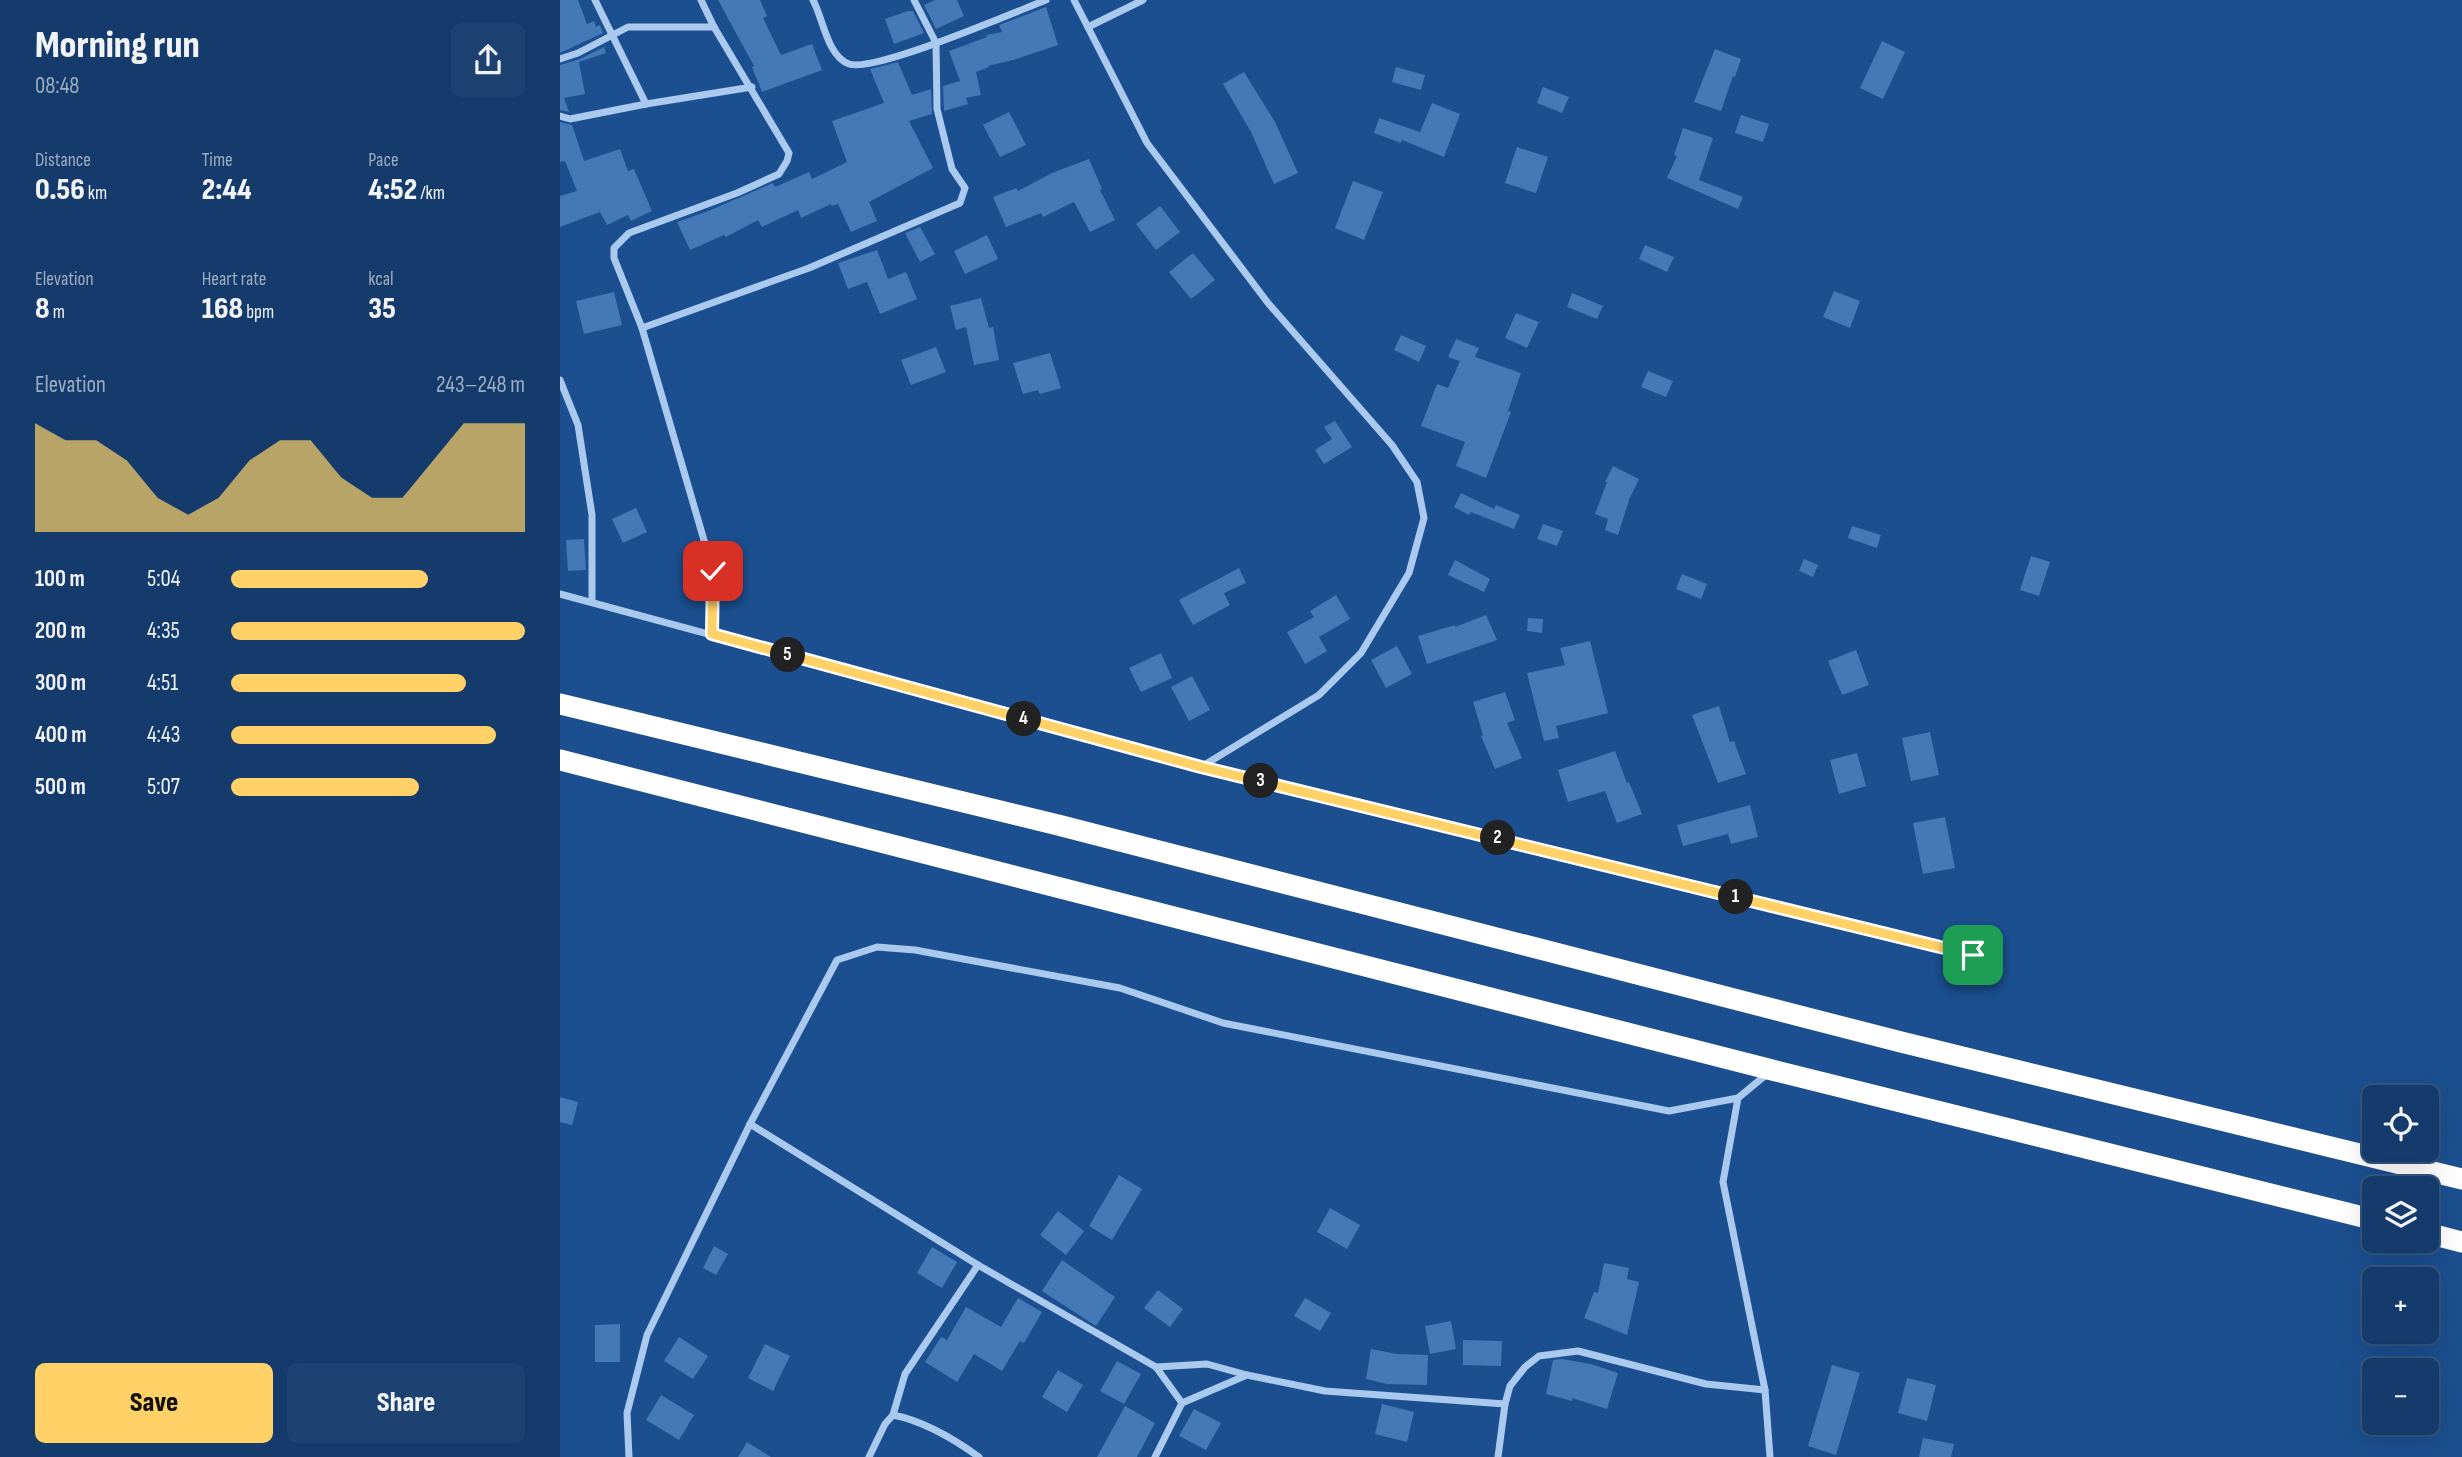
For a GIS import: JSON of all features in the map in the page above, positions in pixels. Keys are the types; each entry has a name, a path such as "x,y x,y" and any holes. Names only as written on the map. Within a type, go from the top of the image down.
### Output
{"highway":[{"path":"560,704 1058,825 1901,1042 2462,1179"},
{"path":"560,760 1772,1070 2362,1217"},
{"path":"2439,1236 2462,1242"}],"street":[{"path":"595,0 646,104"},
{"path":"701,0 714,27 789,153 788,161 779,174 737,193 629,233 620,239 614,248 614,258 642,328 713,571 712,634"},
{"path":"813,0 832,46 839,56 850,64 873,64 936,43 1046,0"},
{"path":"642,328 809,268 960,203 965,188 952,169 937,109 936,43 914,0"},
{"path":"1074,0 1147,143 1268,303 1392,446 1417,482 1424,518 1409,573 1361,653 1319,695 1201,767"},
{"path":"1088,27 1143,0"},
{"path":"560,59 578,53 628,27 714,27"},
{"path":"560,116 570,119 752,88"},
{"path":"560,380 578,425 592,515 592,603"},
{"path":"560,594 1201,767 1973,955"},
{"path":"629,1457 627,1413 647,1335 750,1124 837,960 877,947 915,950 1120,988 1223,1023 1669,1111 1738,1098 1772,1070"},
{"path":"1738,1098 1723,1182 1765,1390 1770,1457"},
{"path":"750,1124 978,1265 1156,1367 1182,1403"},
{"path":"869,1457 885,1424 893,1415 905,1374 978,1265"},
{"path":"1498,1457 1510,1386 1525,1367 1539,1356 1578,1351 1706,1384 1765,1390"},
{"path":"1156,1367 1207,1364 1325,1391 1505,1404"},
{"path":"1155,1457 1182,1403 1247,1375"},
{"path":"893,1415 906,1418 957,1441 979,1457"}],"building":[{"path":"560,0 578,0 587,24 594,21 596,27 600,25 603,33 560,53"},
{"path":"718,0 760,0 767,16 763,18 781,55 812,44 822,70 762,92 752,67 754,66"},
{"path":"935,0 957,0 964,16 936,29 924,5"},
{"path":"1046,7 1058,45 976,72 981,95 966,98 968,104 944,111 943,86 960,81 949,51 987,37 986,35 1002,32 999,25"},
{"path":"913,11 924,33 894,44 885,19"},
{"path":"1882,41 1905,52 1883,99 1860,88"},
{"path":"604,47 606,53 579,62 585,94 564,98 569,112 560,110 560,65"},
{"path":"1715,49 1741,59 1721,111 1694,102"},
{"path":"898,62 912,95 931,89 932,114 909,121 933,168 869,202 877,221 851,232 838,204 831,204 801,218 798,210 762,227 758,220 726,237 724,235 690,250 677,222 773,183 775,187 809,172 812,179 847,162 832,121 884,103 870,69"},
{"path":"1396,67 1425,75 1421,90 1392,82"},
{"path":"1244,72 1275,122 1298,173 1274,184 1251,132 1223,84"},
{"path":"1543,87 1569,97 1562,113 1537,103"},
{"path":"1432,103 1460,114 1444,157 1402,140 1401,143 1374,133 1379,118 1420,132"},
{"path":"1009,112 1026,145 1000,157 983,125"},
{"path":"1741,115 1769,124 1763,142 1735,133"},
{"path":"560,122 572,125 584,161 620,149 628,171 634,169 652,211 631,221 628,215 607,225 600,212 560,227 560,196 577,191 565,161 560,162"},
{"path":"1683,128 1713,138 1699,180 1743,197 1738,209 1667,178 1677,156 1674,155"},
{"path":"1517,147 1548,157 1536,193 1505,183"},
{"path":"1089,159 1115,220 1090,232 1074,202 1043,217 1041,213 1006,227 993,197 1016,188 1018,191 1052,173"},
{"path":"1353,181 1383,192 1364,240 1335,228"},
{"path":"1160,206 1180,232 1156,250 1136,224"},
{"path":"920,227 935,254 920,262 905,233"},
{"path":"987,235 998,259 965,274 954,251"},
{"path":"1645,245 1674,257 1667,272 1639,259"},
{"path":"877,250 888,279 906,272 917,299 880,314 867,282 848,289 838,263"},
{"path":"1193,253 1215,280 1191,299 1169,272"},
{"path":"1834,291 1860,301 1850,328 1823,317"},
{"path":"614,292 622,325 584,334 576,301"},
{"path":"1572,293 1603,306 1597,319 1567,307"},
{"path":"981,298 989,328 993,327 999,360 974,365 966,327 956,330 950,306"},
{"path":"1516,313 1539,322 1527,348 1505,338"},
{"path":"1401,335 1426,346 1419,362 1394,350"},
{"path":"1456,339 1479,348 1475,357 1521,373 1508,411 1511,412 1486,478 1456,466 1465,442 1421,426 1437,384 1448,388 1460,361 1448,357"},
{"path":"936,347 946,372 911,385 901,360"},
{"path":"1050,353 1061,388 1040,394 1038,390 1023,394 1013,363"},
{"path":"1648,371 1673,381 1666,397 1641,387"},
{"path":"1335,421 1352,447 1324,464 1315,450 1332,439 1324,427"},
{"path":"1613,466 1639,479 1618,535 1605,530 1608,519 1595,514"},
{"path":"1461,493 1494,509 1496,505 1520,515 1514,529 1471,512 1469,515 1454,507"},
{"path":"636,508 647,532 623,543 612,519"},
{"path":"1543,524 1563,531 1557,546 1537,539"},
{"path":"1852,526 1881,535 1877,548 1848,538"},
{"path":"584,539 586,570 568,571 566,540"},
{"path":"2031,556 2050,562 2039,596 2020,590"},
{"path":"1804,559 1818,565 1813,577 1799,571"},
{"path":"1455,560 1490,579 1484,592 1448,575"},
{"path":"1239,568 1246,583 1224,593 1230,605 1193,625 1179,600"},
{"path":"1682,574 1707,584 1701,599 1676,589"},
{"path":"1336,595 1350,619 1319,637 1327,651 1305,664 1287,632 1314,617 1310,611"},
{"path":"1486,615 1497,640 1427,664 1418,636 1455,627"},
{"path":"1528,618 1543,619 1542,633 1527,631"},
{"path":"1590,641 1608,713 1556,726 1559,738 1544,741 1527,673 1565,665 1560,648"},
{"path":"1397,646 1412,674 1386,688 1371,660"},
{"path":"1856,650 1869,685 1842,695 1828,661"},
{"path":"1161,653 1172,678 1141,692 1129,668"},
{"path":"1192,676 1210,710 1189,721 1171,687"},
{"path":"1505,692 1515,720 1507,723 1522,758 1495,769 1481,736 1483,735 1473,702"},
{"path":"1719,706 1730,742 1734,741 1746,774 1718,783 1692,715"},
{"path":"1930,732 1939,775 1911,781 1902,738"},
{"path":"1615,751 1642,814 1617,823 1605,791 1568,802 1558,770"},
{"path":"1857,753 1866,786 1839,794 1830,760"},
{"path":"1750,805 1758,837 1731,844 1728,834 1683,846 1677,825"},
{"path":"1945,817 1955,868 1923,874 1913,823"},
{"path":"560,1097 578,1102 572,1125 560,1122"},
{"path":"1119,1175 1142,1189 1112,1240 1089,1226"},
{"path":"1330,1208 1360,1225 1347,1249 1317,1232"},
{"path":"1058,1211 1084,1231 1066,1255 1040,1235"},
{"path":"714,1246 728,1254 716,1275 703,1268"},
{"path":"932,1247 957,1262 942,1288 917,1273"},
{"path":"1062,1260 1115,1297 1096,1326 1042,1291"},
{"path":"1604,1263 1629,1268 1627,1279 1639,1282 1627,1335 1584,1318 1594,1292 1598,1293"},
{"path":"1158,1290 1183,1309 1170,1327 1144,1308"},
{"path":"1018,1298 1042,1312 1024,1343 1020,1341 1002,1371 974,1354 957,1382 925,1362 941,1337 947,1340 966,1307 1001,1327"},
{"path":"1305,1298 1331,1313 1320,1331 1294,1316"},
{"path":"1451,1321 1456,1349 1430,1354 1425,1326"},
{"path":"620,1324 620,1362 595,1362 595,1325"},
{"path":"679,1337 708,1356 693,1379 664,1361"},
{"path":"1463,1340 1502,1341 1501,1366 1463,1365"},
{"path":"765,1344 790,1356 773,1391 748,1378"},
{"path":"1371,1349 1397,1354 1428,1355 1427,1385 1387,1384 1366,1379"},
{"path":"1553,1360 1591,1364 1618,1373 1607,1409 1572,1398 1572,1401 1546,1394"},
{"path":"1117,1361 1141,1374 1124,1404 1100,1391"},
{"path":"1832,1365 1860,1373 1836,1455 1808,1446"},
{"path":"1058,1370 1083,1385 1067,1412 1042,1397"},
{"path":"1907,1378 1936,1385 1927,1421 1898,1413"},
{"path":"661,1395 694,1415 679,1440 646,1420"},
{"path":"1382,1404 1414,1412 1407,1442 1375,1434"},
{"path":"1125,1406 1155,1423 1137,1457 1097,1457"},
{"path":"1194,1409 1221,1423 1206,1450 1179,1436"},
{"path":"1923,1438 1954,1444 1951,1457 1919,1457"},
{"path":"747,1442 771,1457 738,1457"}],"route":[{"path":"713,571 712,634 1201,767 1973,955"}]}
